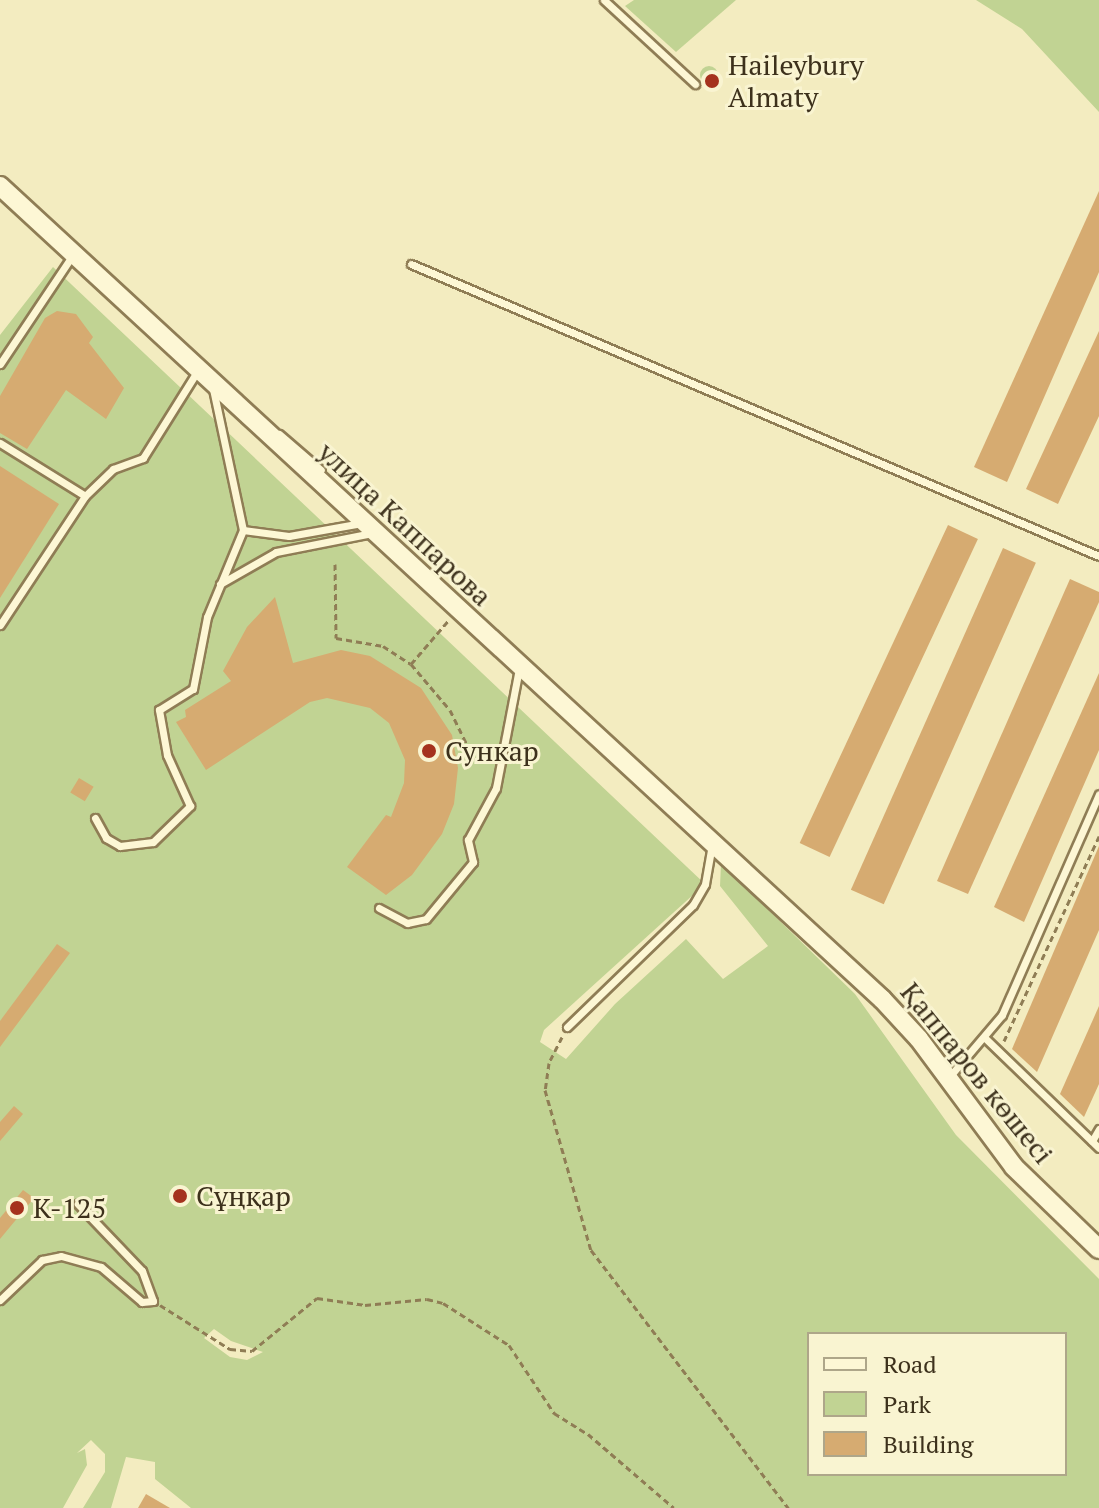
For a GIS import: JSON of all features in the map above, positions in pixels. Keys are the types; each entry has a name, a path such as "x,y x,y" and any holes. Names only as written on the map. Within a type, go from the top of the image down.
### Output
{"street":[{"name":"улица Каппарова","path":"0,186 199,368 367,528 776,900"},
{"name":"Қаппаров көшесі","path":"776,900 882,999 1014,1167 1099,1249"}],"lane":[{"path":"604,0 695,84"},
{"path":"0,364 73,254"},
{"path":"411,264 1099,556"},
{"path":"0,625 85,496 113,469 143,458 199,368"},
{"path":"95,818 106,838 120,846 153,842 190,806 167,755 159,710 193,689 200,641 218,585 243,530 212,382"},
{"path":"0,443 85,496"},
{"path":"243,530 289,536 367,528"},
{"path":"218,585 276,552 367,528"},
{"path":"379,908 407,923 426,919 473,862 468,840 496,788 520,667"},
{"path":"947,1078 1002,1015 1099,794"},
{"path":"567,1027 693,905 705,884 713,844"},
{"path":"985,1038 1099,1148"},
{"path":"1092,1141 1099,1129"},
{"path":"0,1300 42,1260 61,1256 101,1267 142,1302 153,1301 142,1271 78,1204"}],"path":[{"path":"335,564 336,638 383,646 411,664 450,710 474,759"},
{"path":"411,664 458,611"},
{"path":"998,1052 1099,836"},
{"path":"567,1027 549,1063 545,1090 591,1250 788,1508"},
{"path":"153,1301 230,1349 252,1351 317,1298 365,1305 427,1299 443,1303 509,1345 554,1413 588,1434 674,1508"}],"green space":[{"path":"634,0 736,0 676,52 625,6"},
{"path":"976,0 1099,0 1099,112 1022,29"},
{"path":"709,66 718,75 709,84 700,75"},
{"path":"53,267 705,884 544,1030 540,1042 566,1059 615,1004 686,939 723,979 768,946 720,886 721,864 855,994 956,1135 1099,1279 1099,1508 191,1508 155,1479 155,1462 126,1457 111,1508 83,1508 105,1472 105,1454 91,1440 77,1453 85,1449 87,1465 63,1508 0,1508 0,335","holes":["214,1329 231,1341 263,1352 247,1360 230,1357 204,1338"]}],"building":[{"path":"1099,191 1099,272 1007,482 974,467"},
{"path":"57,311 76,314 93,337 89,343 124,388 106,419 66,390 27,449 0,433 0,396 45,318"},
{"path":"1099,331 1099,416 1058,504 1026,489"},
{"path":"0,466 59,504 0,598"},
{"path":"948,525 978,539 830,857 800,843"},
{"path":"1003,548 1036,563 884,904 851,890"},
{"path":"1070,579 1099,592 1099,602 968,894 937,881"},
{"name":"Сункар","path":"275,597 293,663 341,650 370,656 421,688 452,735 458,768 454,804 442,834 412,875 386,895 347,867 386,815 391,817 404,783 405,760 389,723 370,708 327,698 310,702 206,770 176,722 186,717 185,710 231,681 223,671 247,627"},
{"path":"1099,673 1099,750 1024,922 994,907"},
{"path":"79,778 94,787 85,801 70,793"},
{"path":"1099,846 1099,930 1037,1072 1012,1049"},
{"path":"57,944 70,953 0,1047 0,1021"},
{"path":"1099,1006 1099,1084 1084,1117 1060,1094"},
{"path":"14,1106 23,1114 0,1141 0,1122"},
{"name":"K-125","path":"23,1190 34,1198 0,1239 0,1218"},
{"path":"146,1494 170,1508 138,1508"}],"place":[{"name":"Haileybury Almaty","path":"712,81"},
{"name":"Сункар","path":"429,751"},
{"name":"Сұңқар","path":"180,1196"},
{"name":"K-125","path":"17,1208"}]}
